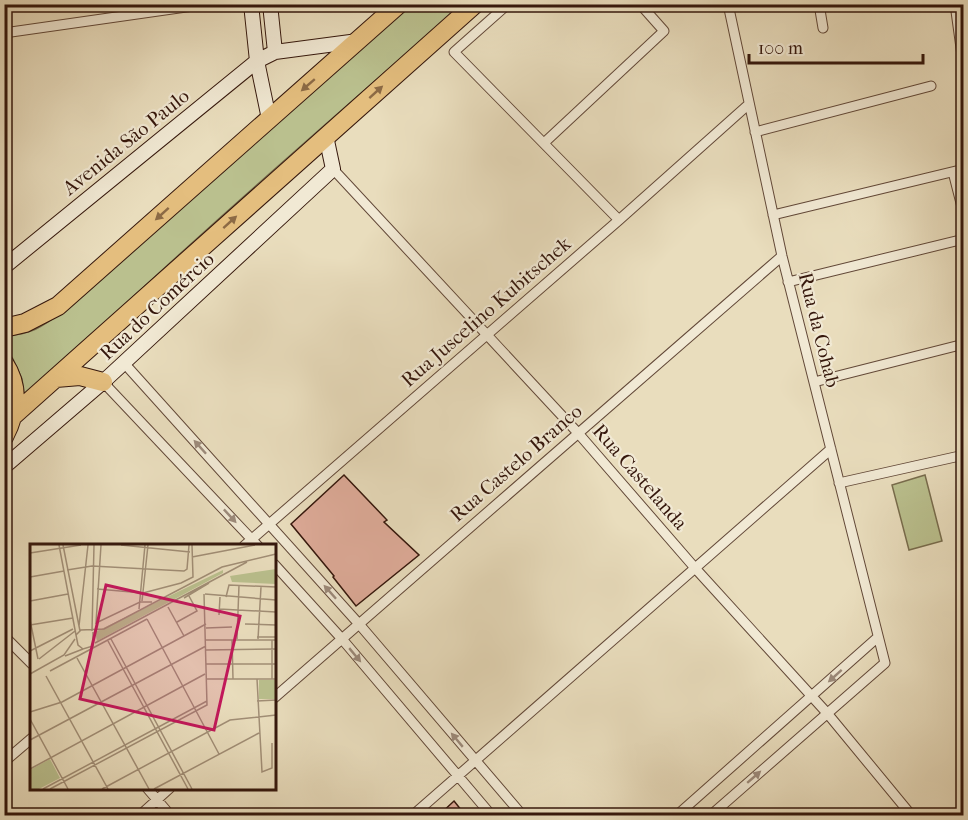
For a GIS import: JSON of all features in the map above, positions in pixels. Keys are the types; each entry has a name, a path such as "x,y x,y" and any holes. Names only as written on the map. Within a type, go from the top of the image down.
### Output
{"highway":[{"path":"4,328 25,323 58,306 399,4"},
{"path":"14,415 475,4"},
{"path":"4,363 10,371 15,392 14,415 4,437"},
{"path":"56,378 80,376 103,382"}],"street":[{"path":"4,33 207,4"},
{"path":"251,4 257,61 269,119"},
{"path":"270,4 275,52"},
{"path":"508,4 454,52 619,220"},
{"path":"544,143 664,32 640,4"},
{"name":"Rua da Cohab","path":"728,4 788,282 885,663 827,713"},
{"path":"819,4 823,28"},
{"path":"955,4 963,70"},
{"name":"Avenida São Paulo","path":"4,267 257,61 275,52 358,41"},
{"path":"754,132 931,86"},
{"name":"Rua Juscelino Kubitschek","path":"251,543 748,104"},
{"path":"326,136 333,169"},
{"name":"Rua Castelanda","path":"333,169 578,434 695,568 827,713 912,816"},
{"name":"Rua do Comércio","path":"4,467 124,363 333,169"},
{"path":"773,215 963,169"},
{"path":"953,172 963,215"},
{"path":"788,282 963,239"},
{"name":"Rua Castelo Branco","path":"276,696 782,256"},
{"path":"814,382 963,344"},
{"path":"124,363 359,624 523,816"},
{"path":"103,382 251,543"},
{"path":"412,816 831,449"},
{"path":"839,483 963,455"},
{"path":"276,566 342,639 492,816"},
{"path":"4,636 30,662"},
{"path":"676,816 878,637"},
{"path":"710,816 827,713"},
{"path":"4,762 30,740"},
{"path":"148,790 171,816"},
{"path":"140,816 169,790"}],"green space":[{"path":"410,5 462,5 186,248 25,400 22,379 5,346 5,336 22,334 35,329 62,312"},
{"path":"925,475 942,541 909,550 892,485"}],"building":[{"path":"344,475 387,520 384,522 419,555 356,606 291,524"},
{"path":"454,801 466,816 438,816"}]}
